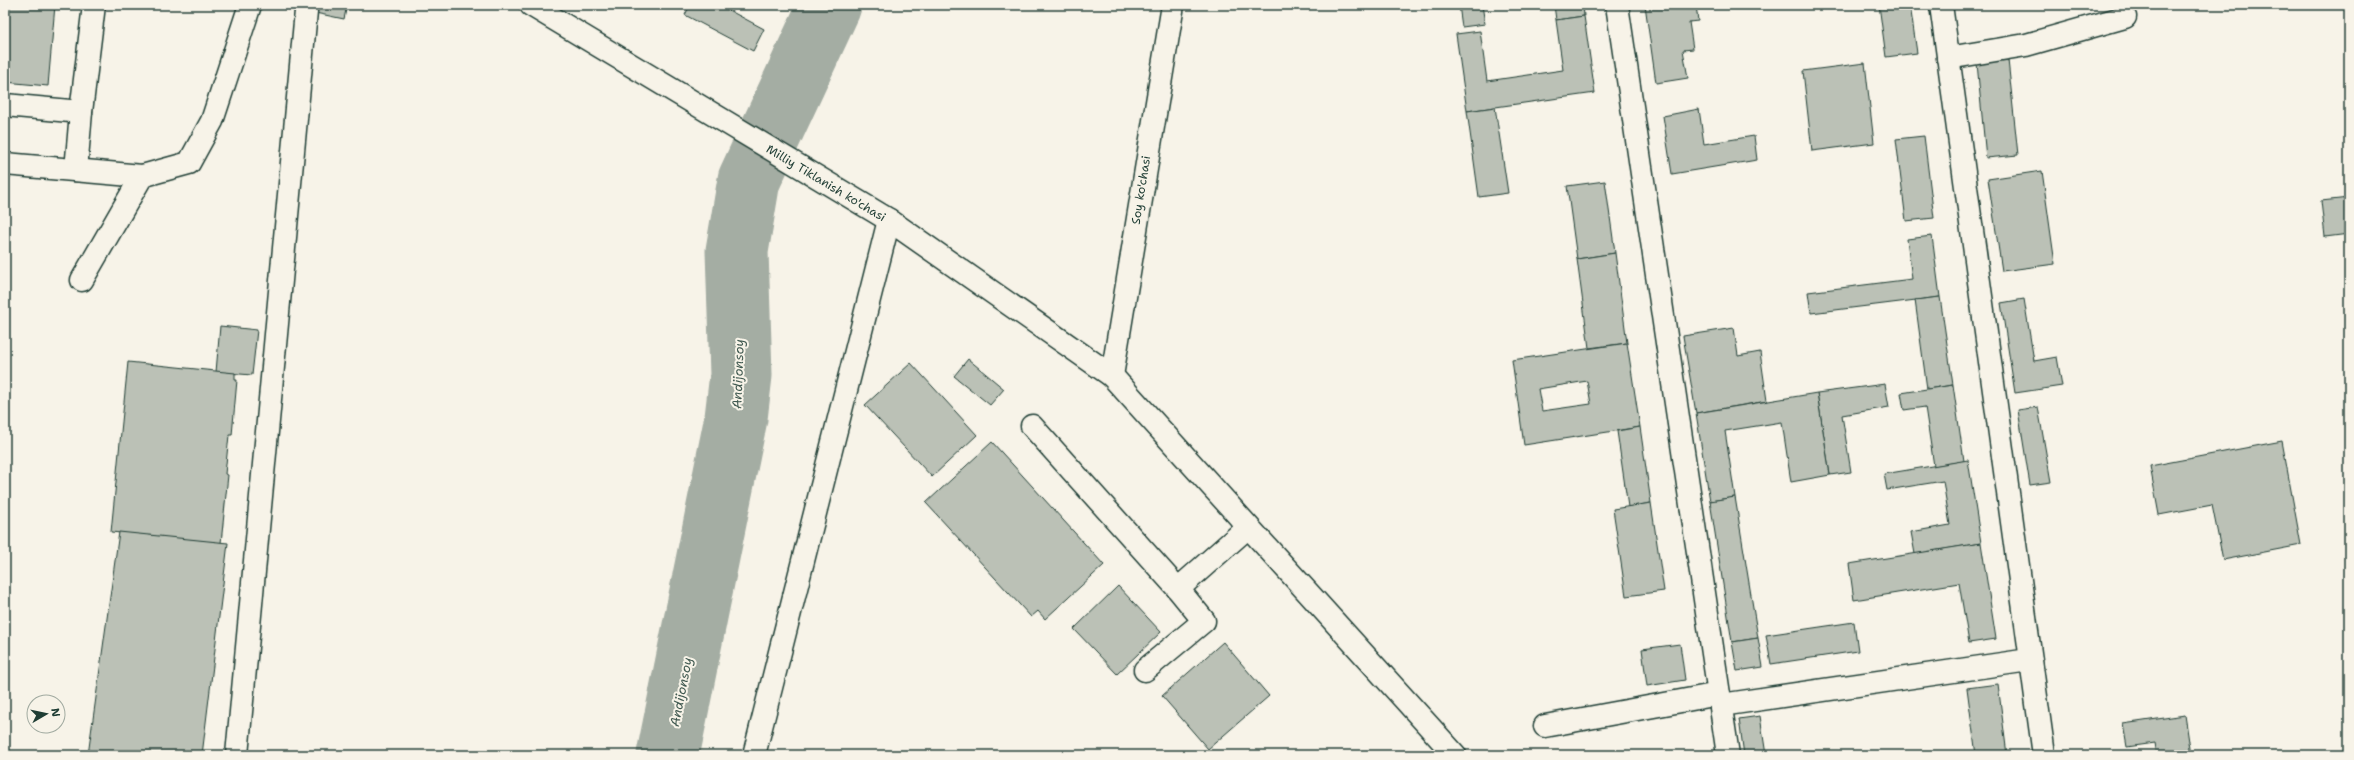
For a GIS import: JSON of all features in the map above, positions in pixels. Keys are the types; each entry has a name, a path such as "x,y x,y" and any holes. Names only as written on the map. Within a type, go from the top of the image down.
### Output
{"main road":[{"path":"76,170 94,5"},
{"path":"5,164 142,176 189,163 212,121 250,5"},
{"name":"Milliy Tiklanish ko'chasi","path":"531,5 889,220 1112,376 1454,755"},
{"name":"Soy ko'chasi","path":"1112,376 1173,5"},
{"path":"1617,5 1728,755"},
{"path":"1941,5 2029,660 2044,755"},
{"path":"237,755 306,11"},
{"path":"1948,58 2026,46 2125,17"},
{"path":"5,105 82,112"},
{"path":"82,280 142,176"},
{"path":"754,755 889,220"},
{"path":"1032,426 1178,589 1204,621 1145,670"},
{"path":"1178,589 1248,527"},
{"path":"1545,726 1720,699 2029,660"}],"building":[{"path":"5,5 55,5 48,86 5,82"},
{"path":"277,5 347,5 344,19"},
{"path":"690,5 719,5 764,29 753,51 685,15"},
{"path":"1459,5 1482,5 1485,24 1462,27"},
{"path":"1554,5 1583,5 1584,16 1556,20"},
{"path":"1645,5 1696,5 1698,21 1689,22 1693,49 1683,50 1688,78 1656,83"},
{"path":"1879,5 1910,5 1917,53 1886,57"},
{"path":"1584,16 1595,93 1467,111 1456,34 1480,31 1487,81 1563,70 1556,20"},
{"path":"2008,60 2018,155 1986,158 1977,63"},
{"path":"1865,63 1874,143 1812,151 1803,71"},
{"path":"1495,107 1508,193 1479,197 1467,111"},
{"path":"1699,109 1704,144 1754,136 1757,160 1672,174 1663,116"},
{"path":"1924,136 1934,218 1906,221 1896,139"},
{"path":"2042,171 2055,264 2002,271 1988,179"},
{"path":"1605,181 1615,253 1577,259 1567,186"},
{"path":"2349,198 2349,234 2325,237 2321,201"},
{"path":"1932,236 1940,297 1811,313 1808,292 1912,279 1907,239"},
{"path":"1615,253 1627,343 1589,348 1577,259"},
{"path":"1940,297 1953,385 1927,389 1915,300"},
{"path":"2024,299 2034,361 2057,357 2062,386 2015,393 2001,303"},
{"path":"220,326 257,330 252,375 216,372"},
{"path":"1734,328 1738,356 1760,352 1767,401 1696,413 1683,336"},
{"path":"1627,343 1640,427 1524,445 1512,360","holes":["1587,381 1591,404 1542,411 1538,389"]},
{"path":"968,359 1004,389 990,405 954,376"},
{"path":"128,362 235,373 235,380 237,380 232,435 229,435 225,474 228,475 221,543 111,532"},
{"path":"911,363 977,435 932,477 865,405"},
{"path":"1885,384 1889,407 1842,415 1851,472 1830,475 1817,393"},
{"path":"1953,385 1964,461 1934,466 1925,407 1904,410 1901,393"},
{"path":"1817,393 1830,475 1791,482 1782,422 1725,431 1735,497 1710,501 1696,413"},
{"path":"2038,407 2051,482 2030,485 2018,410"},
{"path":"1640,427 1651,503 1628,507 1617,431"},
{"path":"2282,441 2301,545 2223,560 2212,505 2159,515 2150,466"},
{"path":"992,442 1104,565 1045,619 1038,611 1031,617 926,503"},
{"path":"1968,460 1981,543 1915,554 1911,532 1950,525 1943,481 1887,490 1884,474"},
{"path":"1735,497 1758,638 1732,642 1710,501"},
{"path":"1651,503 1664,591 1626,596 1613,509"},
{"path":"119,532 228,543 202,755 88,755"},
{"path":"1981,543 1996,639 1969,643 1959,583 1854,600 1849,564"},
{"path":"1118,586 1161,632 1117,674 1074,629"},
{"path":"1854,622 1858,651 1771,664 1766,635"},
{"path":"1758,638 1763,667 1737,671 1732,642"},
{"path":"1223,642 1269,696 1208,749 1162,696"},
{"path":"1680,644 1685,680 1647,686 1642,649"},
{"path":"1998,684 2007,755 1976,755 1967,688"},
{"path":"2185,715 2191,755 2157,755 2155,743 2127,747 2123,724"},
{"path":"1760,716 1766,755 1744,755 1739,719"}],"waterway":[{"name":"Andijonsoy","path":"668,755 736,418 741,375 737,251 749,180 830,5"}]}
